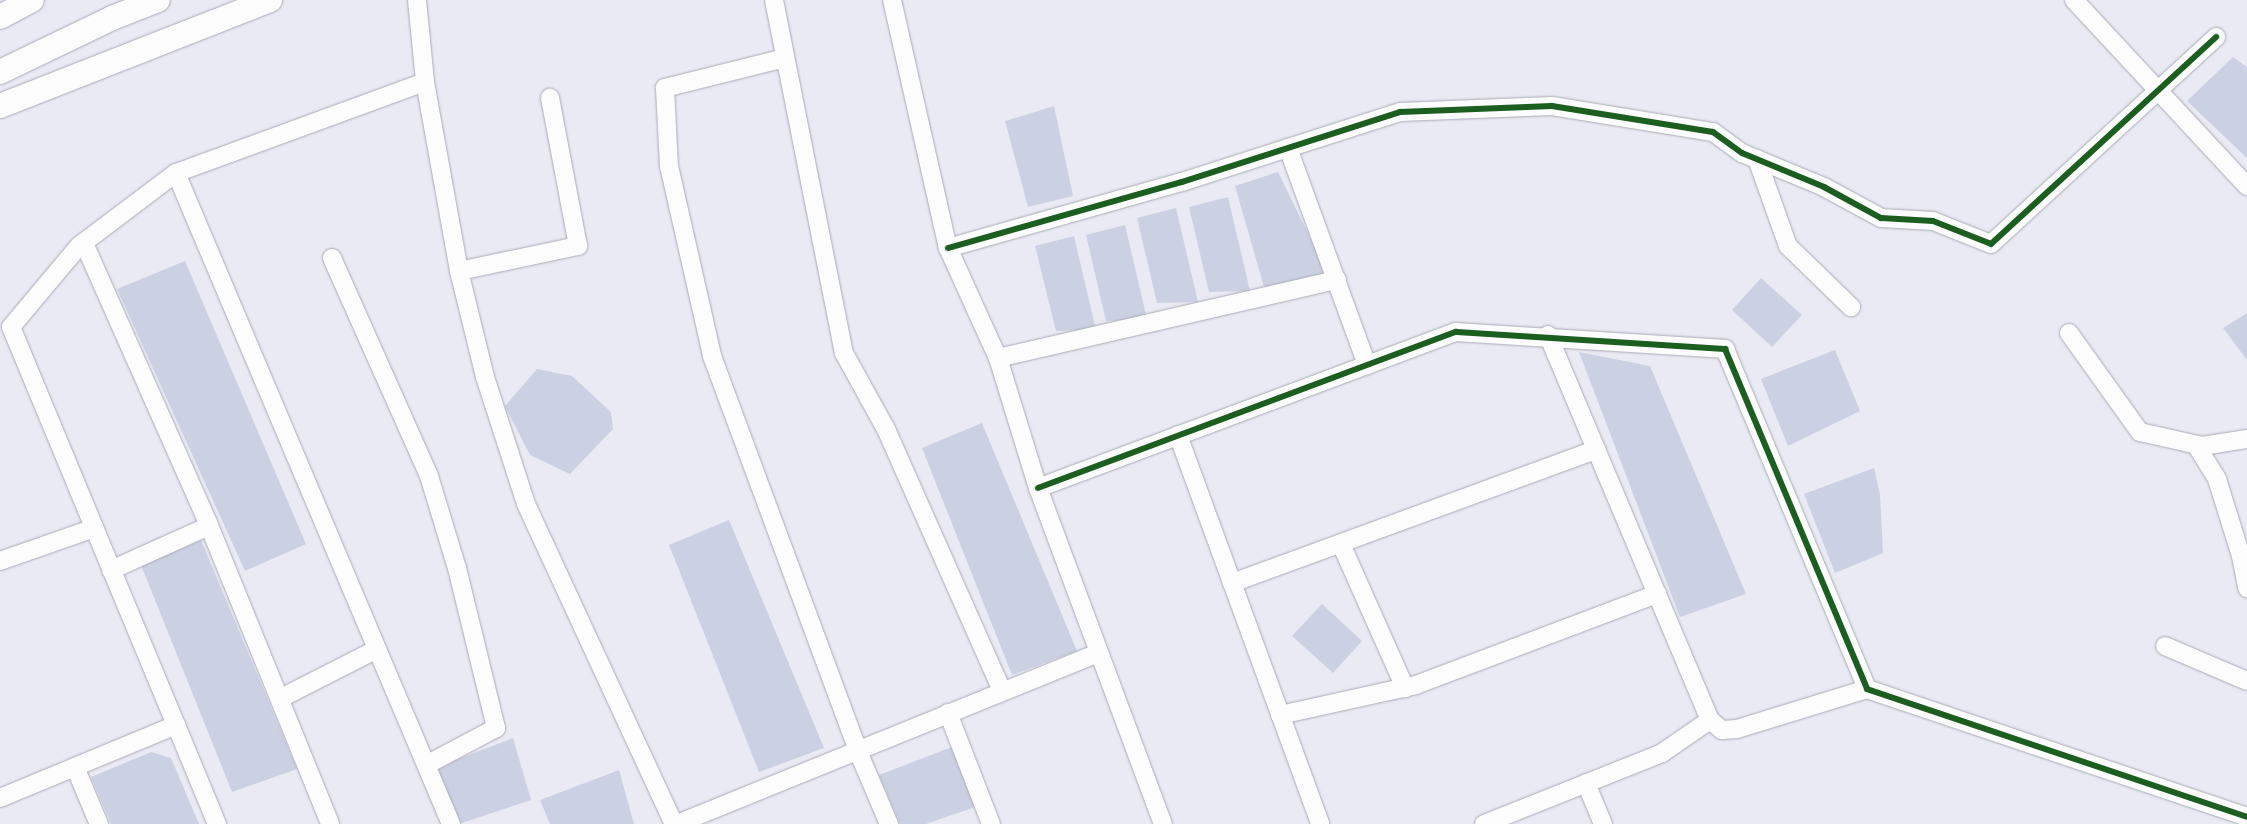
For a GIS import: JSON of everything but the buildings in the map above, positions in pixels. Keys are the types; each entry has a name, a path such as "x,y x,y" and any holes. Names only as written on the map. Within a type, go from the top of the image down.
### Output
{"main road":[{"path":"0,17 32,0"},
{"path":"0,72 112,18 158,0"},
{"path":"0,106 270,0"}],"street":[{"path":"417,0 425,82 459,271 485,377 526,504 676,824 948,712 1099,653"},
{"path":"774,0 844,353 886,429 1002,692"},
{"path":"892,0 948,248 998,358 1038,488 1164,824"},
{"path":"2074,0 2247,186"},
{"path":"948,248 1182,182 1400,112 1552,106 1713,132 1742,153 1824,187 1881,218 1933,221 1991,244 2216,37"},
{"path":"785,58 665,88 669,166 712,356 857,749 889,824"},
{"path":"217,824 11,328 84,243 176,173 425,82"},
{"path":"459,271 578,246 550,98"},
{"path":"1288,148 1367,365"},
{"path":"1757,159 1788,246 1851,307"},
{"path":"176,173 452,824"},
{"path":"84,243 209,526 281,698 330,824"},
{"path":"332,258 429,476 456,568 496,728 426,765"},
{"path":"998,358 1337,280"},
{"path":"1038,488 1456,332 1548,335 1725,348 1867,689"},
{"path":"2069,333 2140,432 2196,445 2247,439"},
{"path":"1548,335 1710,720 1722,730 1737,729 1867,689 2247,817"},
{"path":"1178,435 1320,824"},
{"path":"2196,445 2217,479 2241,556 2247,588"},
{"path":"1232,583 1596,450"},
{"path":"112,570 209,526"},
{"path":"0,561 94,528"},
{"path":"1341,544 1404,688"},
{"path":"1280,715 1404,688 1657,594"},
{"path":"2165,646 2247,681"},
{"path":"281,698 378,649"},
{"path":"948,712 991,824"},
{"path":"1484,824 1662,753 1710,720"},
{"path":"0,798 176,725"},
{"path":"75,767 99,824"},
{"path":"1586,783 1602,824"}],"cycle path":[{"path":"948,248 1182,182 1400,112 1552,106 1713,132 1742,153 1824,187 1881,218 1933,221 1991,244 2216,37"},
{"path":"1038,488 1456,332 1725,349 1867,689 2247,817"}]}
